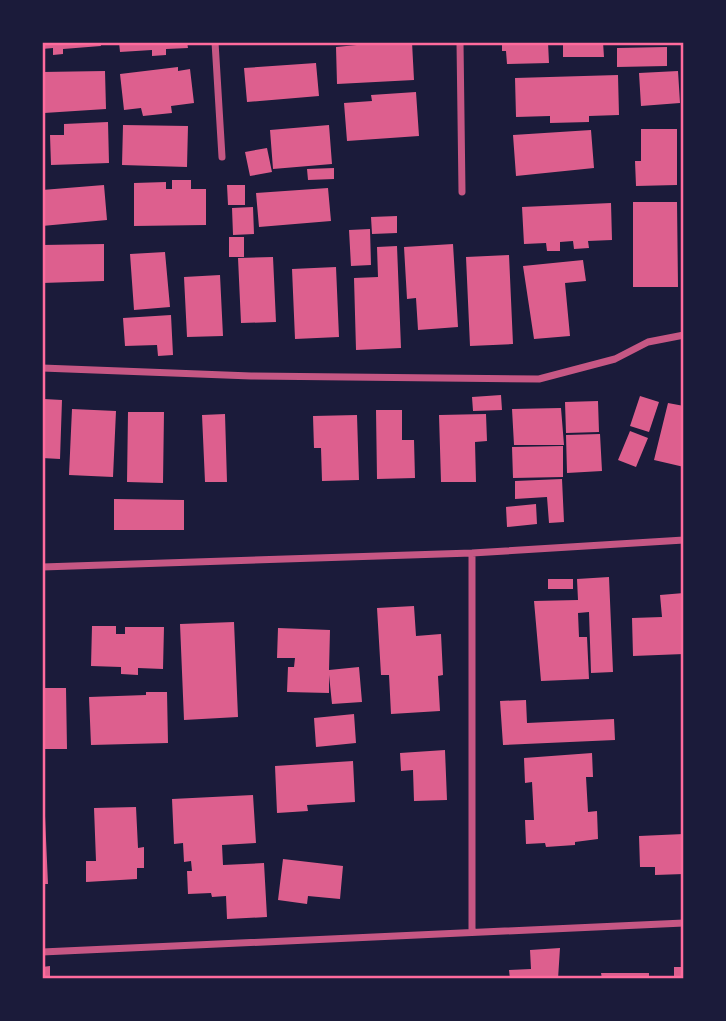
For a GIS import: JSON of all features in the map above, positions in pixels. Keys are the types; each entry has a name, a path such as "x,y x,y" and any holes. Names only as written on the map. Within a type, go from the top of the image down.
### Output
{"street":[{"path":"215,42 222,158"},
{"path":"460,42 462,192"},
{"path":"42,368 251,376 539,379 615,359 648,342 684,335"},
{"path":"42,567 472,552 684,540"},
{"path":"472,552 472,932"},
{"path":"42,952 684,923"}],"building":[{"path":"42,42 100,42 101,46 63,49 63,54 53,55 53,48 42,49"},
{"path":"119,42 187,42 188,48 166,49 166,55 152,56 152,50 120,52"},
{"path":"412,42 414,80 337,84 336,47"},
{"path":"502,42 548,42 549,63 507,64"},
{"path":"563,42 603,42 604,57 563,57"},
{"path":"667,47 667,66 617,67 617,48"},
{"path":"316,63 319,96 247,102 244,68"},
{"path":"178,67 178,71 190,69 194,103 171,106 172,113 143,116 141,108 124,110 120,74"},
{"path":"105,71 106,109 44,113 42,72"},
{"path":"678,71 680,103 641,106 639,73"},
{"path":"618,75 619,115 589,116 589,122 550,123 550,116 516,117 515,78"},
{"path":"416,92 419,136 347,141 344,103 372,101 371,95"},
{"path":"108,122 109,163 51,165 50,135 64,135 64,124"},
{"path":"123,125 188,126 187,167 122,165"},
{"path":"329,125 332,164 273,169 270,130"},
{"path":"641,129 677,129 677,185 636,186 635,161 641,161"},
{"path":"591,130 594,168 516,176 513,135"},
{"path":"267,148 272,172 250,176 245,152"},
{"path":"334,168 334,179 308,180 307,169"},
{"path":"172,180 191,180 191,189 206,189 206,225 134,226 134,183 166,182 166,189 172,189"},
{"path":"104,185 107,220 42,226 42,190"},
{"path":"227,185 245,185 245,205 228,205"},
{"path":"328,188 331,221 259,227 256,193"},
{"path":"633,202 677,202 678,287 633,287"},
{"path":"611,203 612,240 588,241 589,248 574,249 573,241 560,242 560,251 547,251 546,243 524,244 522,207"},
{"path":"253,207 254,234 233,235 232,208"},
{"path":"397,216 397,233 372,234 371,217"},
{"path":"370,229 371,265 351,266 349,230"},
{"path":"229,237 244,237 244,257 229,257"},
{"path":"104,244 104,281 42,283 42,245"},
{"path":"453,244 458,327 418,330 416,298 407,299 404,247"},
{"path":"397,246 401,348 356,350 354,278 378,277 377,247"},
{"path":"165,252 170,307 134,310 130,254"},
{"path":"509,255 513,344 470,346 466,257"},
{"path":"273,257 276,322 241,323 238,258"},
{"path":"583,260 586,281 565,283 570,336 534,339 523,266"},
{"path":"336,267 339,337 295,339 292,269"},
{"path":"220,275 223,336 187,337 184,277"},
{"path":"171,315 173,355 158,356 157,345 125,346 123,318"},
{"path":"501,395 502,410 473,411 472,397"},
{"path":"640,396 659,402 649,432 630,426"},
{"path":"44,399 62,400 60,459 42,458"},
{"path":"598,401 599,432 566,433 565,402"},
{"path":"668,403 684,406 684,467 654,460"},
{"path":"561,408 564,445 514,445 512,409"},
{"path":"72,409 116,411 113,477 69,475"},
{"path":"376,410 402,410 402,440 414,440 415,478 377,479"},
{"path":"128,412 164,412 163,483 127,482"},
{"path":"225,414 227,482 205,482 202,415"},
{"path":"486,414 487,441 475,442 476,482 441,482 439,415"},
{"path":"357,415 359,480 322,481 321,448 314,448 313,416"},
{"path":"630,431 648,438 636,467 618,460"},
{"path":"600,434 602,471 567,473 566,435"},
{"path":"563,446 563,477 513,478 512,447"},
{"path":"562,479 564,522 549,523 547,497 515,499 515,481"},
{"path":"114,499 184,500 184,530 114,530"},
{"path":"536,504 537,524 507,527 506,507"},
{"path":"609,577 613,672 591,673 589,612 578,613 579,637 587,637 589,679 541,681 534,601 578,600 577,579"},
{"path":"548,579 573,579 573,589 548,589"},
{"path":"684,593 684,654 633,656 632,618 662,617 660,595"},
{"path":"414,606 416,636 441,634 443,675 438,676 440,711 391,714 389,675 381,675 377,608"},
{"path":"234,622 238,717 184,720 180,624"},
{"path":"92,626 116,626 116,634 125,634 125,627 164,627 163,669 138,668 138,675 121,674 121,667 91,666"},
{"path":"278,628 330,630 329,670 359,667 362,702 332,704 329,675 329,693 287,692 288,667 294,667 295,658 277,658"},
{"path":"45,688 66,688 67,749 42,749"},
{"path":"146,692 167,692 168,743 91,745 89,697 146,695"},
{"path":"526,700 527,723 614,719 615,740 503,745 500,701"},
{"path":"354,714 356,743 316,747 314,718"},
{"path":"445,750 447,800 414,801 413,770 401,771 400,753"},
{"path":"592,753 593,777 586,777 588,812 597,811 598,839 575,842 575,845 546,847 545,843 526,844 525,820 534,820 532,782 525,783 524,758"},
{"path":"353,761 355,802 307,805 308,811 277,813 275,766"},
{"path":"253,795 256,843 222,845 223,865 264,863 267,917 227,919 226,896 212,897 211,893 188,894 187,871 192,871 191,861 184,862 183,843 174,844 172,799"},
{"path":"136,807 138,848 144,847 144,868 137,868 137,879 86,882 86,861 96,861 94,808"},
{"path":"42,816 45,816 48,884 42,884"},
{"path":"684,834 684,874 655,875 655,867 640,867 639,836"},
{"path":"283,859 343,866 340,899 308,896 307,904 278,900"},
{"path":"560,948 558,979 510,979 509,970 531,969 530,950"},
{"path":"50,966 50,979 42,979 42,967"},
{"path":"674,967 684,967 684,979 674,979"},
{"path":"601,973 649,973 649,979 602,979"}]}
